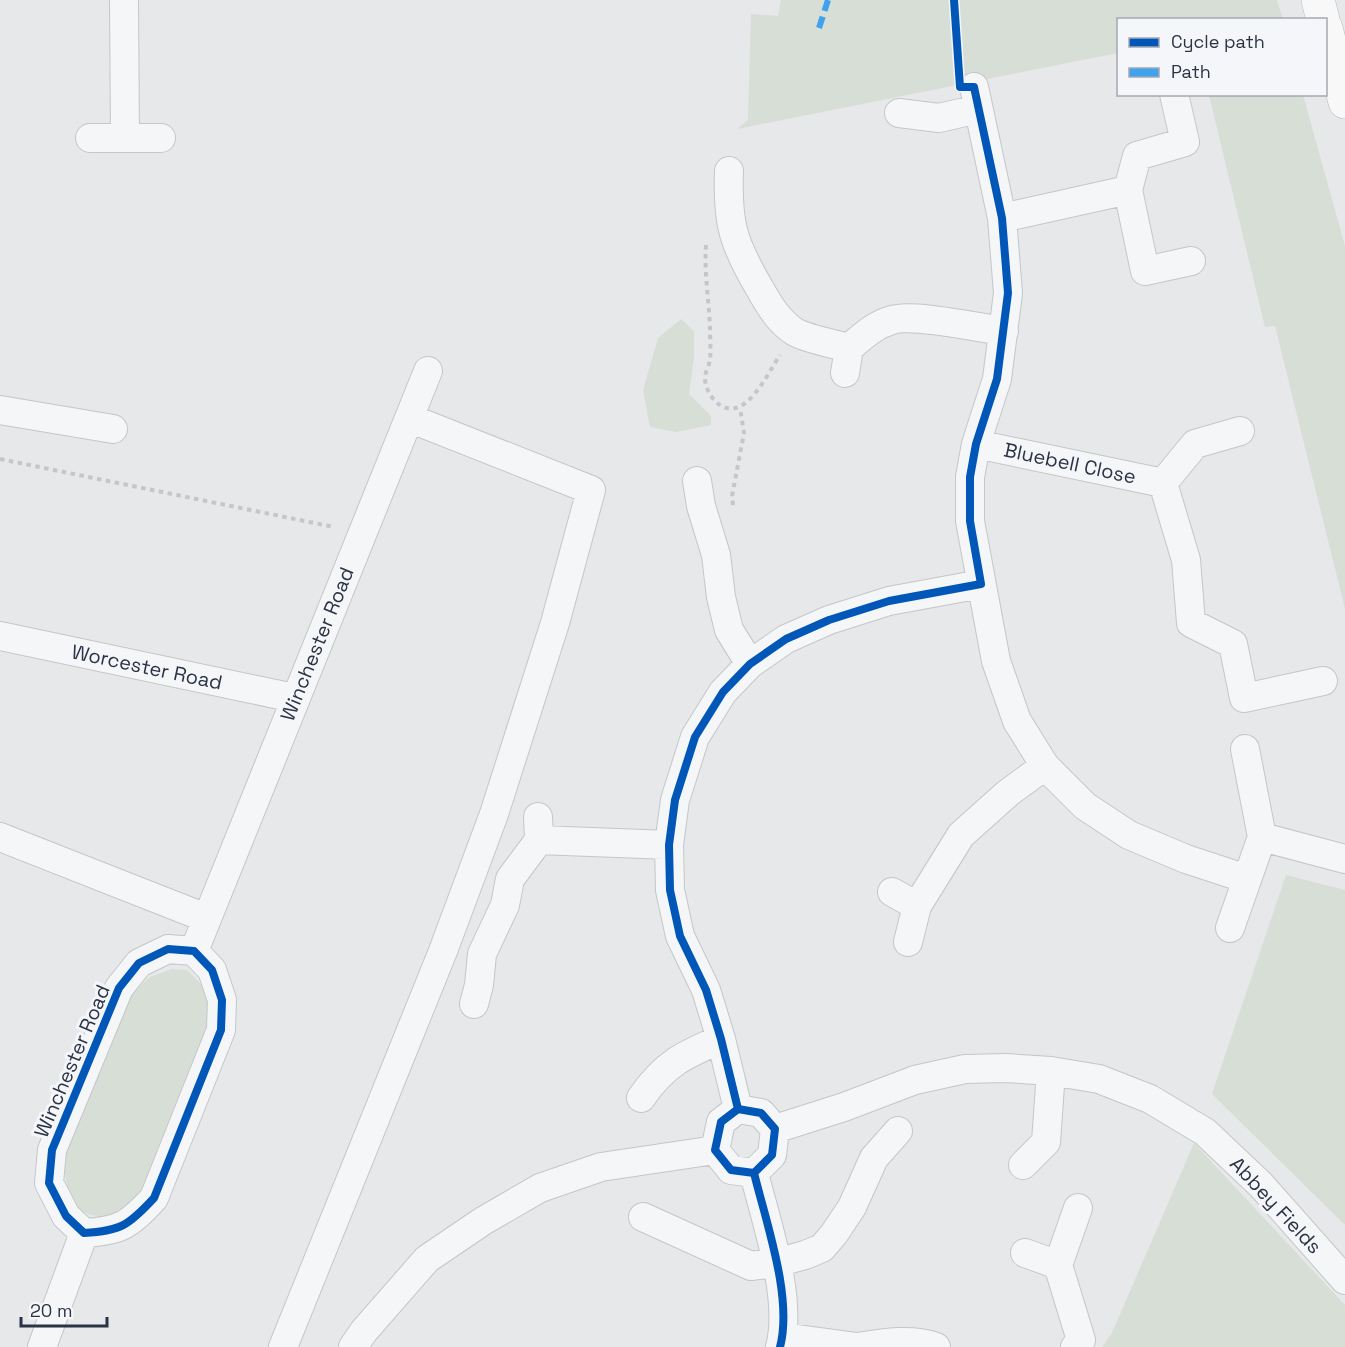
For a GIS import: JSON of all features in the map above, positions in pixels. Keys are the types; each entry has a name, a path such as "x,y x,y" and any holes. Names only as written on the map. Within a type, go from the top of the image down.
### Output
{"highway":[{"path":"1318,0 1322,18"},
{"path":"1327,32 1345,102"}],"street":[{"path":"124,0 125,138"},
{"path":"1174,96 1185,142 1137,156 1128,190 1145,271 1191,261"},
{"path":"899,113 939,118 976,98 1002,218 1008,293 1004,332 997,379 976,444 970,477 970,521 996,661 1017,721 1045,766 1085,806 1129,835 1186,859 1247,879"},
{"path":"90,138 161,138"},
{"path":"729,171 728,205 732,233 741,258 772,311 796,332 847,361 872,329 894,319 921,319 1004,332"},
{"path":"1002,218 1128,190"},
{"name":"Winchester Road","path":"84,1233 66,1216 49,1184 52,1150 119,988 139,963 168,949 194,951 428,370"},
{"path":"0,410 114,429"},
{"path":"283,1347 409,1037 494,814 555,623 591,489 409,418"},
{"name":"Bluebell Close","path":"1163,483 1195,444 1240,431"},
{"name":"Bluebell Close","path":"976,444 1163,483"},
{"path":"697,481 701,506 716,555 721,597 729,630 750,664"},
{"name":"Bluebell Close","path":"1163,483 1186,560 1191,623 1233,644 1244,698 1323,681"},
{"path":"738,1109 706,990 680,936 670,891 669,845 675,800 696,737 723,692 750,664 786,639 829,620 889,601 981,584"},
{"name":"Worcester Road","path":"0,636 294,698"},
{"path":"1230,928 1262,837 1245,749"},
{"path":"908,942 917,906 961,835 1008,793 1045,766"},
{"path":"474,1004 479,985 482,954 506,905 510,879 539,829 669,845"},
{"path":"0,837 206,918"},
{"path":"1262,837 1345,859"},
{"path":"892,892 917,906"},
{"path":"42,1347 84,1233 107,1231 134,1220 154,1198 222,1030 222,1000 212,970 194,951"},
{"path":"641,1098 655,1077 685,1054 721,1039"},
{"name":"Abbey Fields","path":"775,1129 844,1107 915,1080 965,1069 1006,1068 1051,1071 1099,1079 1150,1099 1205,1132 1261,1185 1345,1280"},
{"path":"1023,1165 1046,1142 1051,1071"},
{"path":"738,1109 761,1113 775,1129 772,1155 754,1173 731,1170 715,1149 721,1122 738,1109"},
{"path":"643,1217 751,1266 776,1263 822,1248 852,1207 874,1158 898,1131"},
{"path":"353,1347 364,1331 427,1259 483,1221 540,1188 601,1167 715,1149"},
{"path":"754,1173 776,1263 782,1300 781,1342 858,1347 889,1342 929,1344 936,1347"},
{"path":"1078,1208 1058,1265 1078,1343"},
{"path":"1025,1252 1058,1265"}],"path":[{"path":"707,242 705,265 710,360 705,377 708,393 718,404 729,409 740,408 751,400 796,332"},
{"path":"0,459 362,533"}],"shaded area":[{"path":"781,0 1277,0 1283,18 1117,18 1117,53 737,129 748,120 751,14 778,16"},
{"path":"1209,96 1303,96 1345,246 1345,609 1275,326 1265,327"},
{"path":"681,319 694,331 694,357 689,394 711,416 711,425 676,432 650,427 643,390 658,338"},
{"path":"1286,875 1345,890 1345,1225 1212,1094"},
{"path":"172,969 187,970 203,986 210,1004 209,1029 151,1175 132,1202 107,1217 88,1214 80,1210 71,1197 66,1180 64,1154 129,996 150,977"},
{"path":"1194,1143 1345,1305 1345,1347 1102,1347 1112,1333"}],"marked path":[{"path":"819,28 828,0"}],"cycle path":[{"path":"738,1109 706,990 680,936 670,890 669,845 675,800 695,737 723,692 750,664 786,639 829,620 889,601 981,584 970,521 970,477 976,444 997,379 1008,293 1002,218 974,87 960,87 954,0"},
{"path":"168,949 194,951 212,970 222,1000 221,1030 154,1198 138,1215 124,1225 84,1233 66,1216 49,1183 52,1150 119,988 139,963 168,949"},
{"path":"738,1109 761,1113 775,1129 772,1155 754,1173 731,1170 715,1150 721,1122 738,1109"},
{"path":"754,1173 781,1283 783,1327 780,1347"}]}
